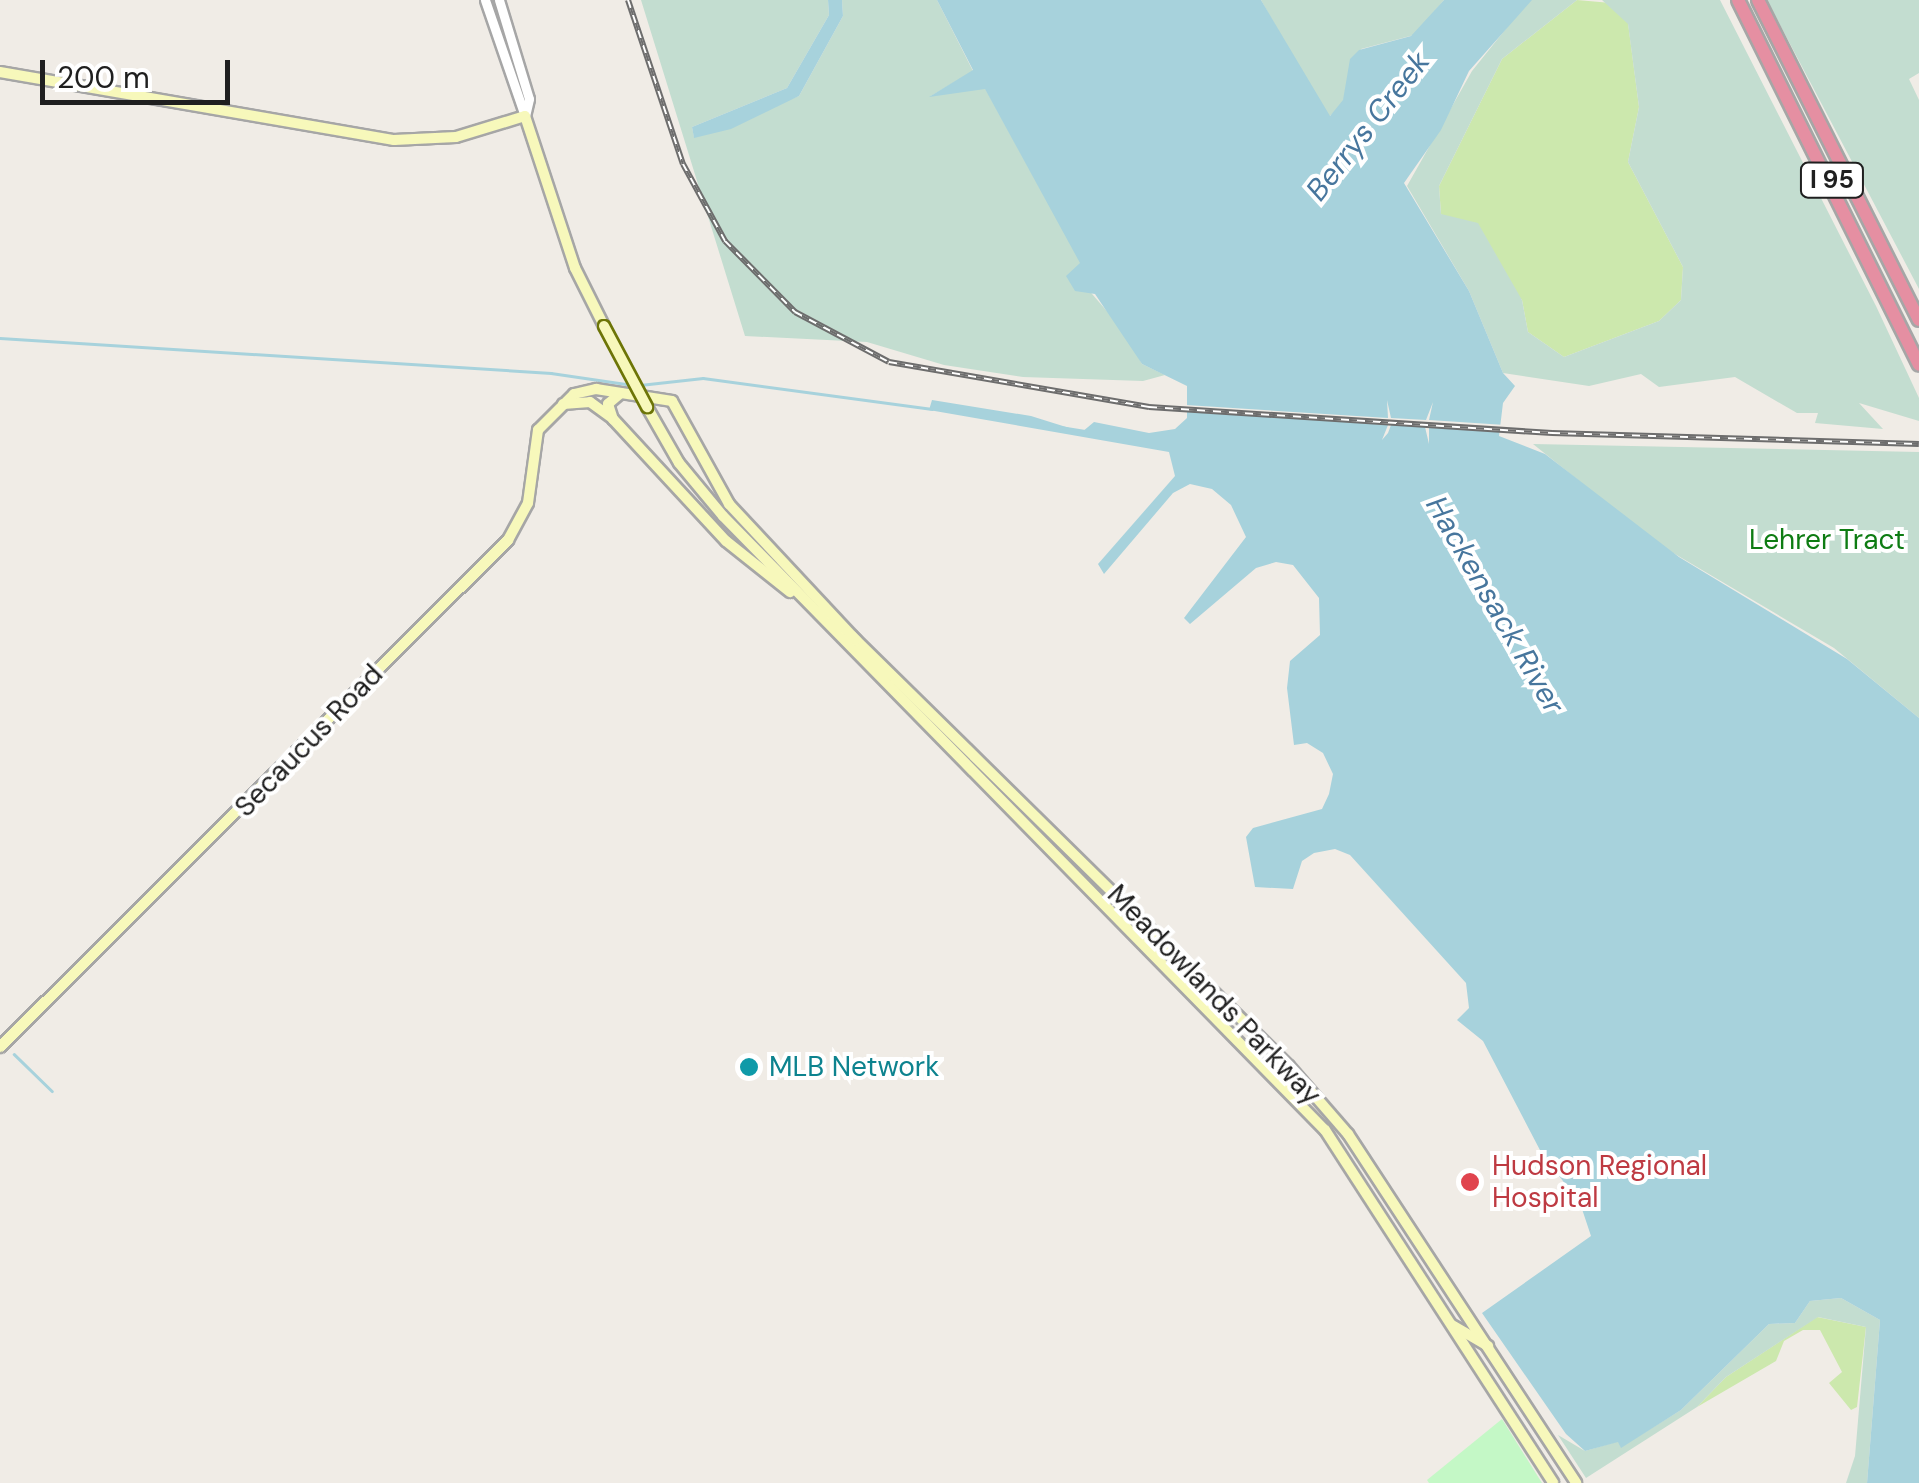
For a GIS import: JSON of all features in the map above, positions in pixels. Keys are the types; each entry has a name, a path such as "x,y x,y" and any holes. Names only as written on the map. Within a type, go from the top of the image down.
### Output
{"highway":[{"name":"I 95","path":"1738,0 1919,364"},
{"name":"I 95","path":"1758,0 1919,320"}],"main road":[{"path":"0,72 400,141 456,137 525,116"},
{"name":"Meadowlands Parkway","path":"525,116 575,268 647,407 694,484 807,604 1283,1082 1340,1149 1553,1483"},
{"path":"562,404 586,390 622,392 674,403 729,504 856,640"},
{"path":"613,419 608,404 622,392"},
{"path":"562,404 590,402 613,419 732,547 807,604"},
{"name":"Secaucus Road","path":"0,1047 508,540 528,504 534,439 562,404"},
{"name":"Meadowlands Parkway","path":"776,570 856,640 1289,1066 1369,1161 1576,1483"},
{"path":"1452,1325 1489,1346"}],"street":[{"name":"Meadowlands Parkway","path":"485,0 525,116"},
{"name":"Meadowlands Parkway","path":"499,0 529,99 525,116"}],"green space":[{"path":"641,0 828,0 829,15 787,88 692,127 694,137 799,96 843,16 842,0 937,0 973,71 931,96 985,88 1081,263 1074,273 1124,331 1142,364 1165,375 1143,381 1023,377 944,365 867,342 745,336"},
{"path":"1261,0 1444,0 1414,35 1361,49 1341,107 1327,118"},
{"path":"1529,0 1577,0 1502,59 1439,186 1441,214 1478,223 1522,300 1528,332 1564,357 1659,321 1681,300 1683,267 1628,162 1639,107 1628,24 1602,0 1720,0 1876,306 1919,398 1919,421 1859,403 1883,429 1815,423 1818,413 1797,413 1735,377 1659,387 1641,374 1589,386 1503,373 1469,291 1407,186 1472,71"},
{"path":"1577,0 1611,3 1628,23 1639,107 1628,162 1683,267 1681,300 1659,321 1564,357 1528,332 1522,300 1441,214 1439,186 1502,59"},
{"path":"1767,0 1919,0 1919,73 1909,79 1919,100 1919,289"},
{"name":"Lehrer Tract","path":"1533,444 1919,452 1919,718 1834,648 1658,544"},
{"path":"1841,1298 1880,1320 1867,1483 1846,1483 1855,1456 1866,1327 1818,1317 1726,1377 1697,1407 1586,1478 1558,1435 1585,1451 1619,1441 1621,1447 1681,1410 1769,1324 1795,1323 1810,1301"},
{"path":"1817,1317 1866,1327 1857,1407 1851,1410 1829,1383 1842,1372 1820,1330 1803,1330 1784,1341 1776,1361 1697,1407 1726,1377"},
{"path":"1502,1419 1542,1483 1429,1483 1427,1480"}],"water":[{"path":"828,0 842,0 843,16 799,96 731,129 694,138 692,127 787,88 829,15"},
{"path":"937,0 1261,0 1330,116 1343,100 1350,59 1359,50 1411,36 1444,0 1532,0 1469,71 1441,130 1404,183 1469,291 1503,373 1515,386 1503,403 1499,436 1545,454 1679,557 1847,659 1919,718 1919,1483 1867,1483 1880,1320 1841,1298 1810,1301 1795,1323 1769,1324 1681,1410 1621,1448 1618,1442 1585,1451 1566,1434 1482,1313 1591,1236 1580,1203 1542,1154 1483,1041 1457,1020 1469,1008 1466,983 1350,855 1335,849 1314,853 1302,861 1293,889 1255,887 1246,837 1253,828 1322,809 1329,794 1333,774 1323,753 1307,743 1294,745 1287,688 1290,661 1320,635 1319,598 1293,565 1276,562 1256,568 1190,624 1184,618 1246,537 1231,505 1212,489 1190,484 1173,493 1104,574 1098,564 1175,476 1169,452 929,410 932,400 1031,416 1082,432 1094,422 1149,433 1175,429 1187,418 1187,386 1142,364 1095,294 1075,291 1066,276 1080,263 985,89 929,97 973,70"}],"pier":[{"path":"1387,400 1391,418 1426,420 1433,402 1429,420 1505,425 1504,432 1429,427 1429,444 1425,427 1391,425 1382,440 1388,425 1185,411 1186,405 1388,418"}],"waterway":[{"path":"0,338 551,373 632,385"},
{"path":"640,385 703,378 932,409"},
{"path":"1054,426 1085,431"},
{"path":"14,1054 52,1091"}],"railway":[{"path":"628,0 683,164 725,241 795,312 889,362 1149,407 1552,433 1919,444"}],"place":[{"name":"MLB Network","path":"749,1067"},
{"name":"Hudson Regional Hospital","path":"1470,1182"}],"water label":[{"name":"Berrys Creek","path":"1368,126"},
{"name":"Hackensack River","path":"1495,605"}]}
